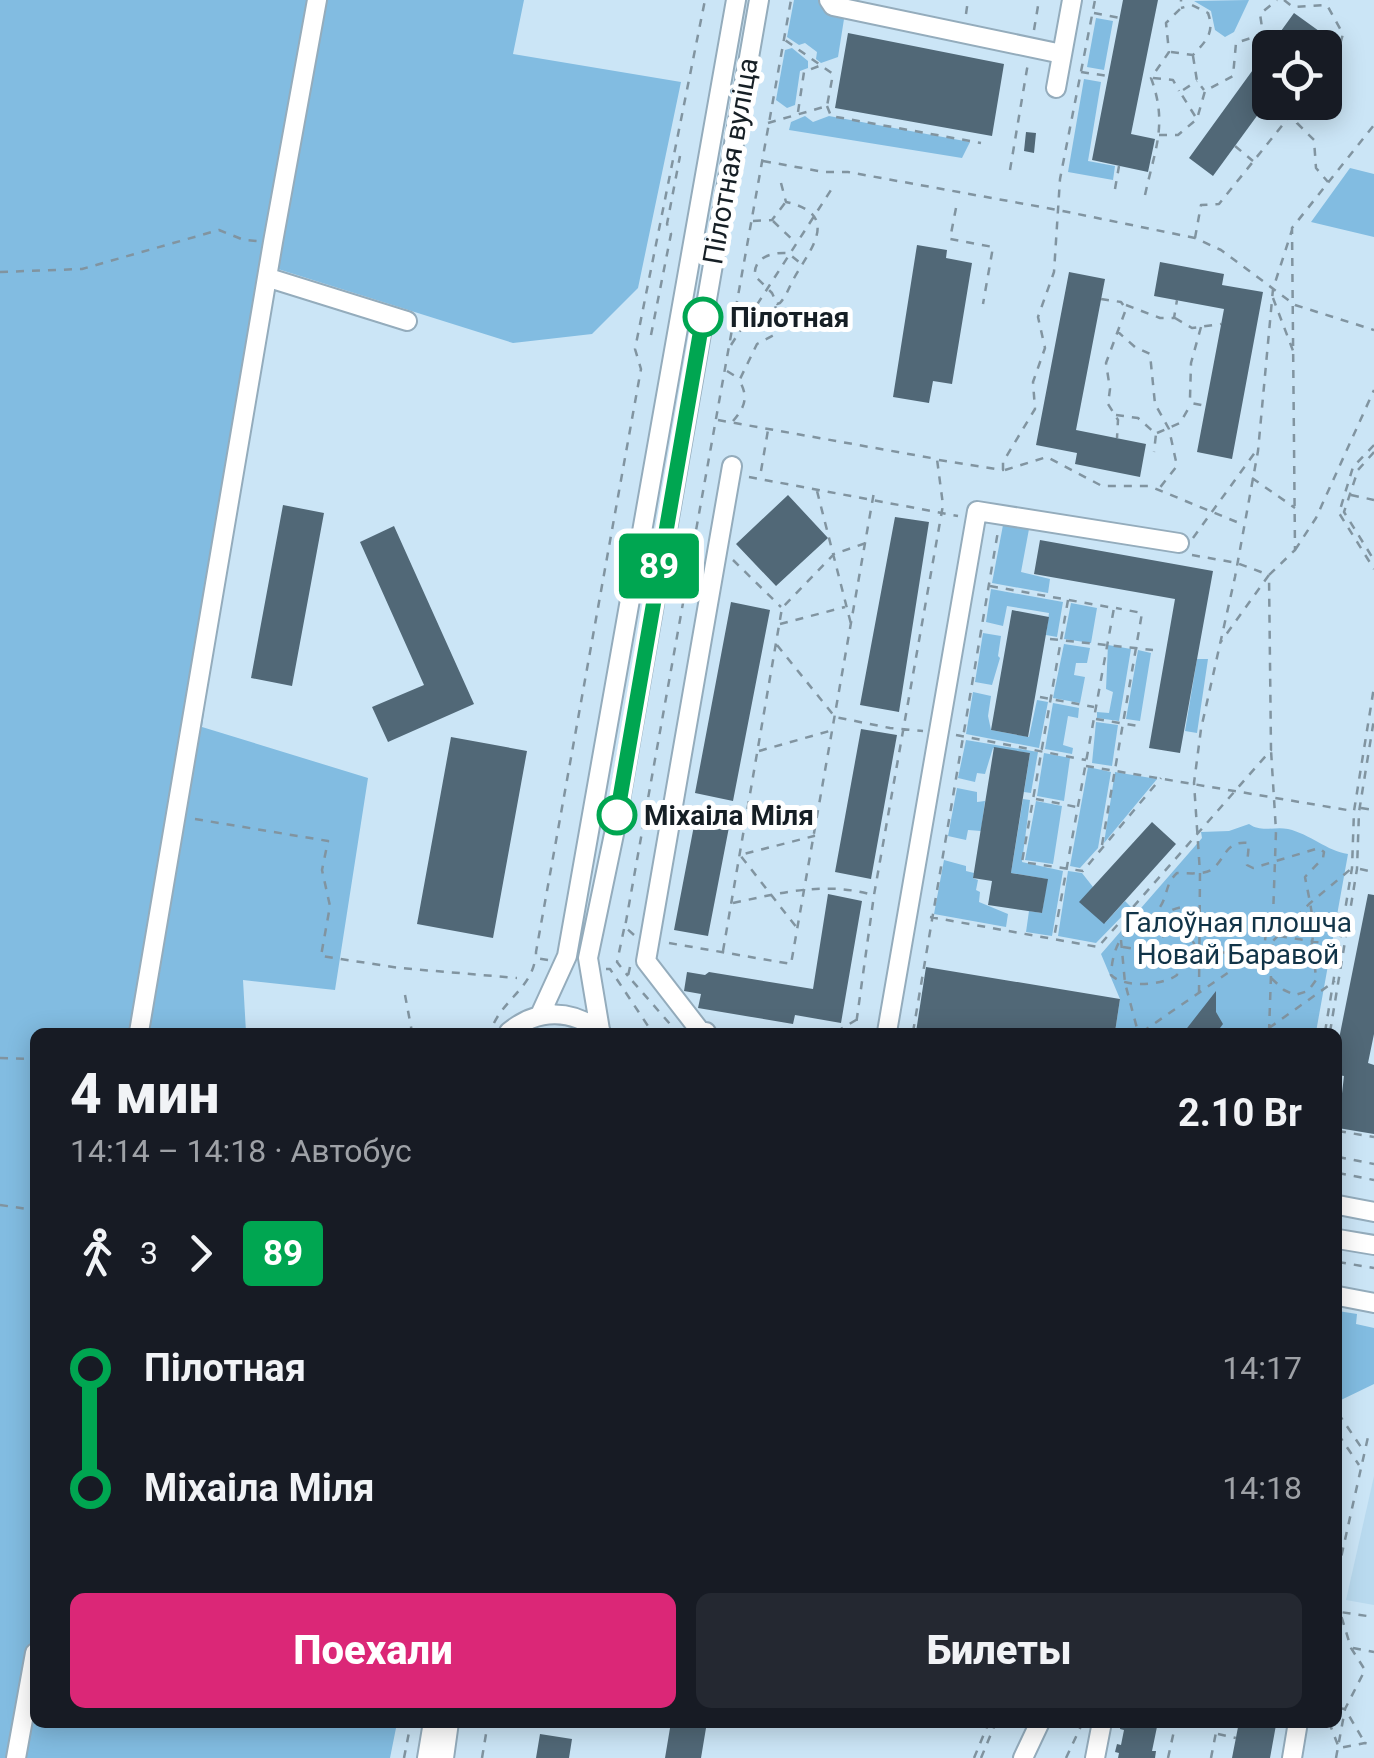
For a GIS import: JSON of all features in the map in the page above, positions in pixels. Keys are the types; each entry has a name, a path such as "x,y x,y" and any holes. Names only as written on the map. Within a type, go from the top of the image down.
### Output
{"street":[{"path":"140,1028 318,0"},
{"name":"Пілотная вуліца","path":"540,1015 568,956 736,0"},
{"name":"Пілотная вуліца","path":"600,1028 588,958 614,834 759,0"},
{"path":"829,0 832,6 1062,54"},
{"path":"1056,88 1072,0"},
{"path":"715,119 736,123"},
{"path":"269,278 408,320"},
{"path":"697,1028 646,961 647,939 718,544 738,472"},
{"path":"888,1028 977,511 1184,545"},
{"path":"514,1028 540,1015 561,1014 582,1019 596,1028"},
{"path":"1342,1206 1374,1212"},
{"path":"1342,1240 1374,1246"},
{"path":"1342,1297 1374,1302"},
{"path":"16,1758 30,1680"},
{"path":"427,1758 432,1728"},
{"path":"444,1758 449,1728"},
{"path":"1024,1758 1037,1728"},
{"path":"1096,1758 1101,1728"},
{"path":"1292,1758 1297,1728"}],"path":[{"path":"536,952 641,369 635,349 705,0"},
{"path":"674,1028 617,962 791,0"},
{"path":"966,14 968,0"},
{"path":"1010,170 1039,0"},
{"path":"1003,470 1003,462 1035,409 1033,382 1045,348 1038,317 1054,272 1060,179 1095,0"},
{"path":"1181,0 1182,8"},
{"path":"1159,135 1178,135 1198,119 1205,91 1234,76 1236,43 1263,34 1260,14 1277,0"},
{"path":"1284,0 1293,7 1327,2 1341,30"},
{"path":"1152,78 1169,52 1166,23 1182,8 1192,5 1203,8 1212,22 1210,37 1193,55"},
{"path":"1093,12 1120,18"},
{"path":"784,40 833,74 827,106 830,116 981,144"},
{"path":"1169,52 1193,55"},
{"path":"1193,55 1197,82 1205,91"},
{"path":"798,114 804,72 821,66"},
{"path":"1082,72 1108,76"},
{"path":"1152,78 1173,80 1198,119"},
{"path":"1145,195 1159,135 1161,106 1152,78"},
{"path":"1180,92 1197,82"},
{"path":"768,123 827,106"},
{"path":"1195,238 1201,205 1219,204 1287,120"},
{"path":"1298,120 1314,140 1316,168 1328,182"},
{"path":"1200,994 1200,873 1194,783 1201,729 1258,448 1274,289 1292,228 1374,124"},
{"path":"1236,146 1254,162"},
{"path":"651,336 680,156"},
{"path":"762,161 824,172 848,172 1195,238 1222,250 1296,305 1374,330"},
{"path":"1115,190 1120,166"},
{"path":"781,182 786,202"},
{"path":"728,350 831,190"},
{"path":"772,220 786,202"},
{"path":"777,304 817,243 818,230 813,218 786,202"},
{"path":"956,208 950,239 992,248 983,304"},
{"path":"751,221 772,220 797,243"},
{"path":"1292,228 1296,305 1296,550"},
{"path":"0,272 82,269 220,230 244,240 273,242"},
{"path":"738,379 757,344 776,334 773,321 777,304 755,276 756,266 766,255 790,254 804,266"},
{"path":"743,264 756,266"},
{"path":"1273,296 1296,358"},
{"path":"1101,300 1125,304 1160,318 1174,318 1192,328 1221,324"},
{"path":"1174,318 1177,300"},
{"path":"1117,438 1118,420 1108,404 1106,363 1125,304"},
{"path":"1156,434 1180,423 1191,403 1191,363 1202,327"},
{"path":"1117,331 1150,354 1155,404 1169,429 1177,466 1158,490"},
{"path":"724,370 738,379 746,398 732,422"},
{"path":"1220,644 1269,575 1296,550 1316,518 1374,390"},
{"path":"1191,403 1206,406"},
{"path":"1115,415 1138,418 1156,434"},
{"path":"716,420 1003,470 1047,458 1102,486 1149,486 1244,525"},
{"path":"761,471 769,429"},
{"path":"1154,452 1156,434"},
{"path":"1374,445 1354,467 1339,513 1374,569"},
{"path":"1258,448 1184,545 1269,575"},
{"path":"1374,452 1358,470 1344,512 1374,560"},
{"path":"857,1028 874,895 942,512 943,487 937,460"},
{"path":"738,472 976,519"},
{"path":"1251,477 1295,508"},
{"path":"816,489 852,625"},
{"path":"625,927 636,937 792,964 874,492"},
{"path":"1350,494 1374,500"},
{"path":"914,1028 1001,515"},
{"path":"698,520 782,608"},
{"path":"723,952 782,608 834,554 866,543"},
{"path":"1269,575 1274,862 1269,1028"},
{"path":"989,586 1142,613 1102,848"},
{"path":"1068,600 1022,862 1083,871 1161,778"},
{"path":"779,624 847,606"},
{"path":"1054,940 1114,608"},
{"path":"1050,639 1153,650"},
{"path":"776,644 835,717 890,728 962,735 1087,760"},
{"path":"1329,1028 1355,868 1358,810 1374,687"},
{"path":"1040,697 1096,707"},
{"path":"1094,719 1138,726"},
{"path":"1358,810 1374,719"},
{"path":"757,752 833,730"},
{"path":"930,917 1098,947 1271,750"},
{"path":"1086,766 1374,810"},
{"path":"1034,799 1078,807"},
{"path":"681,808 746,818"},
{"path":"793,810 814,836"},
{"path":"176,816 328,841 322,870 330,906 321,956 400,968 517,978"},
{"path":"740,855 814,836"},
{"path":"1242,842 1249,844 1246,865 1253,868 1319,848 1324,852 1305,877 1316,980 1308,992 1295,995 1284,990 1243,952 1199,953 1191,938 1189,913 1182,907 1170,909 1163,917 1161,934 1165,948 1178,964 1176,976 1167,982 1125,982 1111,974 1112,956 1121,939 1162,906 1168,881 1177,873 1213,869 1231,845 1242,842"},
{"path":"740,855 798,929"},
{"path":"1148,1028 1272,942 1309,904 1355,868 1374,872"},
{"path":"732,903 805,887 859,890 874,895"},
{"path":"1313,934 1297,916 1284,915 1272,921 1264,932 1264,948 1278,963 1294,965 1307,956 1314,942"},
{"path":"1278,936 1344,947"},
{"path":"1121,939 1125,982 1141,1028"},
{"path":"1122,947 1199,960"},
{"path":"1329,1028 1344,947"},
{"path":"628,976 632,956"},
{"path":"492,1028 499,1012 530,979 536,958"},
{"path":"1272,1028 1340,978"},
{"path":"405,995 411,1028"},
{"path":"843,1028 858,1019"},
{"path":"0,1058 30,1059"},
{"path":"1342,1131 1374,1137"},
{"path":"1342,1158 1374,1164"},
{"path":"1342,1174 1374,1180"},
{"path":"0,1205 30,1209"},
{"path":"1342,1263 1374,1268"},
{"path":"1342,1419 1364,1451"},
{"path":"1342,1552 1364,1451 1368,1437 1374,1434"},
{"path":"1342,1443 1360,1466"},
{"path":"1342,1613 1374,1617"},
{"path":"1342,1623 1365,1670"},
{"path":"1351,1648 1374,1652"},
{"path":"1336,1758 1346,1708 1365,1670 1374,1666"},
{"path":"1346,1708 1365,1743"},
{"path":"404,1758 410,1728"},
{"path":"482,1758 487,1728"},
{"path":"974,1758 986,1728"},
{"path":"981,1758 994,1728"},
{"path":"1066,1758 1080,1728"},
{"path":"1168,1758 1174,1728"},
{"path":"1211,1758 1217,1728"},
{"path":"1330,1728 1338,1748"},
{"path":"1216,1733 1236,1738"},
{"path":"1338,1748 1374,1745"}],"shaded area":[{"path":"1374,1476 1374,1605 1346,1600"}],"green space":[{"path":"0,0 524,0 513,54 681,82 638,288 592,334 513,343 262,264 202,727 368,778 335,990 243,980 246,1028 30,1028 30,1728 396,1728 390,1758 0,1758"},
{"path":"794,0 822,0 844,19 838,57 821,63 816,59 817,52 787,37"},
{"path":"1249,0 1234,32 1225,37 1215,30 1211,11 1194,1"},
{"path":"1096,18 1113,21 1104,70 1087,67"},
{"path":"792,48 808,61 808,68 800,71 795,105 787,108 776,100 785,50"},
{"path":"1084,79 1101,82 1088,161 1115,166 1113,180 1068,172"},
{"path":"805,116 813,122 829,116 970,142 962,158 789,130 791,122"},
{"path":"1350,168 1374,174 1374,237 1311,222"},
{"path":"1003,525 1029,529 1021,572 1050,579 1048,593 992,583"},
{"path":"991,589 1063,602 1057,637 1046,635 1049,613 1007,606 1003,626 986,622"},
{"path":"1071,603 1097,608 1091,643 1064,639"},
{"path":"983,633 1001,636 992,685 975,682"},
{"path":"1064,644 1090,648 1087,663 1076,663 1074,675 1085,677 1080,703 1053,698"},
{"path":"1108,645 1131,649 1119,721 1097,718 1097,712 1109,713 1113,692 1106,689"},
{"path":"1138,650 1151,653 1140,721 1126,719"},
{"path":"1197,659 1208,659 1197,733 1185,731"},
{"path":"973,692 991,696 991,730 1029,737 1037,700 1048,702 1039,748 966,734"},
{"path":"1053,703 1079,708 1078,718 1068,716 1063,745 1073,748 1072,754 1045,749"},
{"path":"1096,722 1118,725 1112,766 1092,763"},
{"path":"966,740 1038,752 1031,793 1024,792 1030,753 993,748 985,774 977,773 975,782 958,778"},
{"path":"1044,753 1070,758 1064,801 1037,796"},
{"path":"1088,767 1111,772 1098,848 1080,868 1070,866"},
{"path":"1115,772 1157,779 1104,843"},
{"path":"957,788 977,792 977,802 985,801 981,831 968,830 966,840 948,836"},
{"path":"1023,799 1030,800 1022,862 1063,871 1052,936 1026,932 1029,911 1042,913 1047,879 1011,873"},
{"path":"1036,801 1062,806 1053,864 1025,860"},
{"name":"Галоўная плошча Новай Баравой","path":"1249,824 1283,828 1348,854 1317,1028 1116,1028 1120,999 1101,954 1202,838 1201,832 1229,831"},
{"path":"944,860 966,866 966,871 974,873 979,902 1008,914 1006,927 934,914"},
{"path":"1068,871 1082,873 1093,887 1105,923 1125,901 1131,907 1096,943 1058,936"},
{"path":"1342,1312 1357,1314 1356,1324 1374,1328 1374,1384 1342,1400"}],"building":[{"path":"1123,0 1158,0 1131,134 1155,139 1148,172 1092,160"},
{"path":"1294,13 1318,30 1282,30"},
{"path":"848,33 1004,64 992,136 835,108"},
{"path":"1252,71 1254,120 1213,176 1189,158"},
{"path":"1026,132 1036,133 1034,153 1024,151"},
{"path":"917,245 947,250 946,258 972,263 952,384 933,381 929,403 893,397"},
{"path":"1160,262 1224,274 1222,285 1263,292 1232,459 1197,452 1224,309 1154,296"},
{"path":"1069,272 1105,279 1076,430 1146,444 1140,477 1075,464 1077,453 1036,445"},
{"path":"788,495 828,538 776,586 736,544"},
{"path":"283,505 324,513 292,686 251,678"},
{"path":"895,517 929,522 899,712 860,705"},
{"path":"394,526 474,704 388,742 372,707 424,685 360,542"},
{"path":"1040,540 1213,571 1180,753 1149,748 1175,599 1034,574"},
{"path":"731,602 770,610 733,801 695,793"},
{"path":"1012,610 1049,617 1028,737 991,730"},
{"path":"861,729 897,735 871,879 835,872"},
{"path":"451,737 527,751 493,938 417,924"},
{"path":"994,747 1030,753 1011,873 1048,879 1042,913 988,905 992,881 973,878"},
{"path":"696,815 730,822 708,936 674,930"},
{"path":"1152,822 1176,844 1104,924 1079,902"},
{"path":"828,894 862,901 841,1023 795,1015 793,1024 698,1008 701,994 684,991 687,972 813,989"},
{"path":"1368,894 1374,895 1374,1034 1368,1063 1374,1065 1374,1134 1342,1129 1341,1028"},
{"path":"926,967 1120,999 1116,1028 917,1028"},
{"path":"1216,991 1216,1012 1223,1024 1220,1028 1187,1028"},
{"path":"670,1728 706,1728 701,1758 665,1758"},
{"path":"1157,1728 1152,1751 1156,1751 1155,1758 1118,1758 1119,1753 1115,1752 1124,1730 1120,1729"},
{"path":"1238,1728 1275,1728 1270,1758 1232,1758"},
{"path":"540,1734 572,1739 569,1758 536,1758"}],"bus line":[{"name":"89","path":"617,815 703,317"}],"place":[{"name":"Пілотная","path":"703,317"},
{"name":"Міхаіла Міля","path":"617,815"}]}
